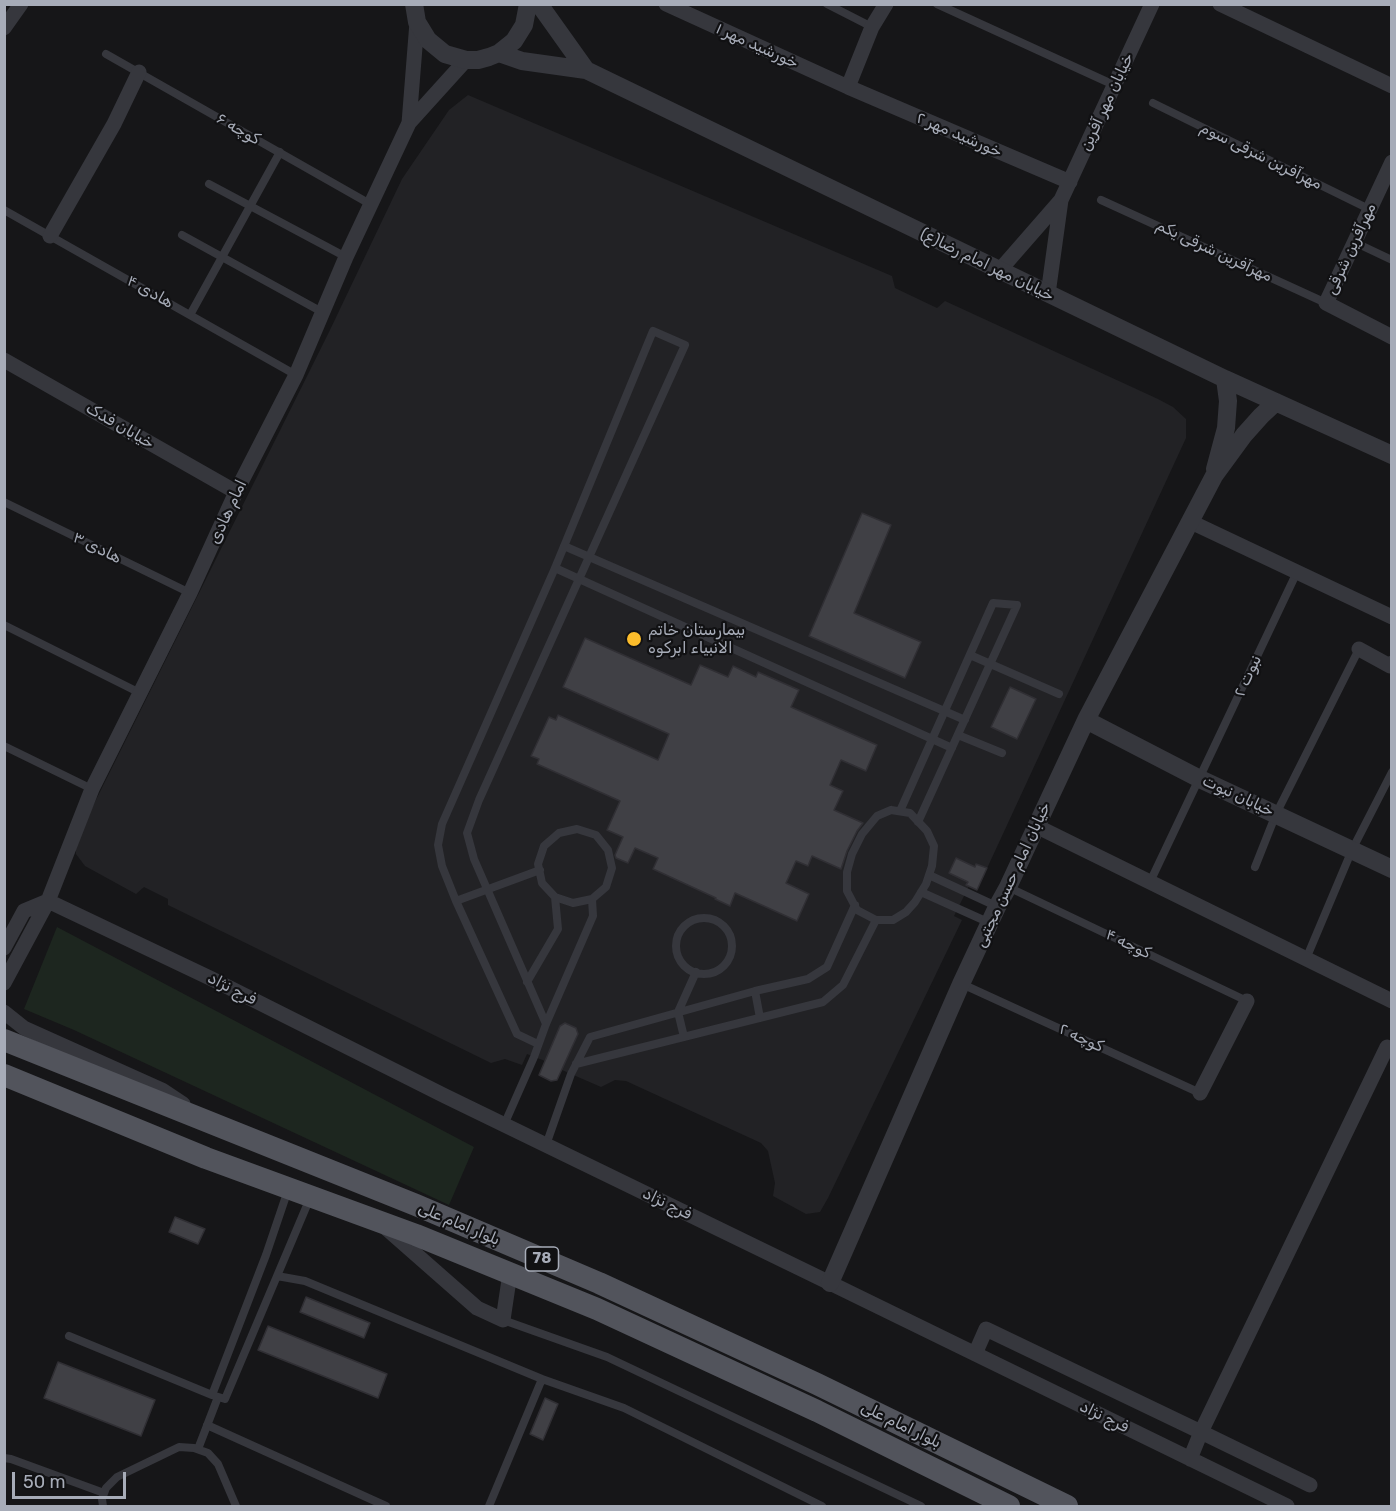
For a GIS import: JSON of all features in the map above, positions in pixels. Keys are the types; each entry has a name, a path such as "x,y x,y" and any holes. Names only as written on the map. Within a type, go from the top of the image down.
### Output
{"main road":[{"name":"بلوار امام علی","path":"4,1040 461,1224 599,1283 786,1370 1067,1506"},
{"name":"بلوار امام علی","path":"4,1075 206,1158 377,1220 597,1309 796,1402 1009,1506"},
{"path":"451,1249 461,1224"}],"street":[{"path":"4,28 21,4"},
{"path":"415,13 428,40 445,54 466,60 478,60 500,53 514,41 524,25 528,4"},
{"path":"538,4 586,70"},
{"name":"خورشید مهر ۱","path":"666,4 848,87"},
{"path":"848,87 873,27 886,4"},
{"name":"خیابان مهر آفرین","path":"999,271 1061,200 1152,4"},
{"path":"1220,4 1392,86"},
{"path":"409,123 415,13"},
{"path":"500,53 522,61 586,70"},
{"path":"409,123 466,60"},
{"name":"خیابان مهر امام رضا(ع)","path":"586,70 1224,379 1392,456"},
{"path":"50,236 114,124 139,72"},
{"name":"خورشید مهر ۲","path":"848,87 1070,182"},
{"name":"امام هادی","path":"4,982 48,901 92,789 190,593 236,492 296,375 346,257 409,123"},
{"name":"مهرآفرین شرقی","path":"1326,303 1392,162"},
{"name":"خیابان مهر آفرین","path":"1048,294 1061,200"},
{"path":"1326,303 1392,337"},
{"name":"خیابان فدک","path":"4,360 236,492"},
{"name":"خیابان امام حسن مجتبی","path":"1214,476 1226,428 1228,401 1224,379"},
{"name":"خیابان امام حسن مجتبی","path":"830,1283 961,984 1086,720 1214,476 1244,435 1276,402"},
{"path":"1191,522 1392,617"},
{"path":"1359,649 1390,666 1392,663"},
{"name":"خیابان نبوت","path":"1086,720 1200,779 1392,869"},
{"path":"1036,826 1392,1001"},
{"path":"4,948 24,911 48,901"},
{"name":"فرج نژاد","path":"48,901 212,979 504,1125 1287,1506"},
{"path":"1200,1093 1247,1001"},
{"path":"4,1012 24,1028 162,1090 210,1122"},
{"path":"1190,1459 1387,1047"},
{"path":"377,1220 477,1308 503,1320 510,1273"},
{"path":"975,1354 986,1329 1310,1485"},
{"path":"1087,1409 1099,1383"}],"lane":[{"path":"827,4 873,27"},
{"path":"937,4 1114,85"},
{"name":"کوچه ۶","path":"106,54 370,204"},
{"name":"مهرآفرین شرقی سوم","path":"1153,103 1369,209"},
{"path":"190,315 280,152"},
{"path":"209,184 346,257"},
{"name":"مهرآفرین شرقی یکم","path":"1101,200 1326,303"},
{"name":"هادی ۴","path":"4,210 296,375"},
{"path":"182,235 322,312"},
{"path":"1354,242 1392,260"},
{"path":"538,1044 518,1034 456,901 442,866 438,845 442,824 555,568 653,332 685,345 479,800 467,833 474,860 546,1024"},
{"name":"هادی ۳","path":"4,502 190,593"},
{"path":"564,546 965,720"},
{"path":"555,568 952,748"},
{"name":"نبوت ۲","path":"1150,882 1297,573"},
{"path":"900,811 993,603 1017,605 918,822"},
{"path":"4,625 140,693"},
{"path":"1255,867 1276,814 1359,649"},
{"path":"970,655 1059,694"},
{"path":"958,735 1002,753"},
{"path":"4,746 92,789"},
{"path":"1306,959 1352,850 1392,772"},
{"path":"891,810 909,813 918,822 927,831 934,846 932,866 915,902 906,912 893,920 876,920 857,910 847,891 847,872 852,854 862,834 877,816 891,810"},
{"path":"577,829 596,835 608,850 612,868 606,887 592,899 573,903 555,897 542,883 540,870 538,864 544,846 559,833 577,829"},
{"path":"456,901 540,870"},
{"path":"929,874 994,915"},
{"name":"کوچه ۴","path":"1008,887 1247,1001"},
{"path":"921,892 994,915"},
{"path":"527,982 558,928 555,897"},
{"path":"504,1125 593,916 592,899"},
{"path":"546,1145 576,1064 590,1037 755,991 808,979 827,967 855,905"},
{"path":"711,918 725,926 732,941 730,957 721,969 705,975 696,972 690,970 679,959 676,943 682,928 695,919 711,918"},
{"path":"576,1064 823,1002 843,985 876,920"},
{"path":"684,1037 678,1012 696,972"},
{"name":"کوچه ۲","path":"961,984 1200,1093"},
{"path":"755,991 760,1018"},
{"path":"198,1449 289,1188"},
{"path":"69,1336 225,1399 310,1196"},
{"path":"277,1276 305,1281 542,1379 624,1408 822,1506"},
{"path":"503,1320 607,1357 921,1506"},
{"path":"489,1506 542,1379"},
{"path":"207,1425 386,1506"},
{"path":"103,1506 105,1488 117,1477 179,1447 194,1448 208,1453 218,1464 236,1506"},
{"path":"4,1458 104,1493"}],"shaded area":[{"name":"بیمارستان خاتم الانبیاء ابرکوه","path":"468,95 892,276 895,288 937,308 945,301 1158,399 1173,407 1186,419 1186,438 977,890 969,886 954,916 962,920 820,1212 806,1214 773,1196 775,1183 768,1151 761,1143 626,1081 615,1080 601,1087 562,1070 557,1080 551,1081 542,1077 540,1073 545,1061 527,1054 522,1065 505,1059 491,1063 168,905 168,899 144,887 136,894 85,866 76,854 76,840 329,332 402,179 449,110"},
{"path":"57,927 474,1147 449,1205 74,1030 24,1009"}],"building":[{"path":"862,513 891,525 854,613 921,642 905,678 809,636"},
{"path":"585,638 691,685 700,665 728,677 733,666 756,677 758,672 799,690 791,707 877,745 866,771 841,760 830,785 843,791 834,810 863,823 847,851 841,869 812,856 808,866 796,861 786,883 809,894 797,921 735,893 730,906 653,869 658,858 635,848 628,863 616,858 615,855 623,837 607,830 620,801 537,764 539,759 531,756 549,717 556,720 558,715 658,760 669,734 563,687"},
{"path":"1010,687 1036,699 1017,739 991,727"},
{"path":"956,858 975,867 976,864 987,868 977,890 966,885 968,882 949,873"},
{"path":"565,1023 576,1028 578,1034 557,1080 551,1081 539,1075 560,1026"},
{"path":"175,1217 205,1229 198,1244 169,1232"},
{"path":"306,1297 370,1323 364,1338 300,1312"},
{"path":"268,1326 387,1374 378,1398 258,1350"},
{"path":"58,1362 155,1400 141,1436 44,1398"},
{"path":"545,1398 558,1404 543,1440 530,1434"}],"place":[{"name":"بیمارستان خاتم الانبیاء ابرکوه","path":"634,639"}]}
